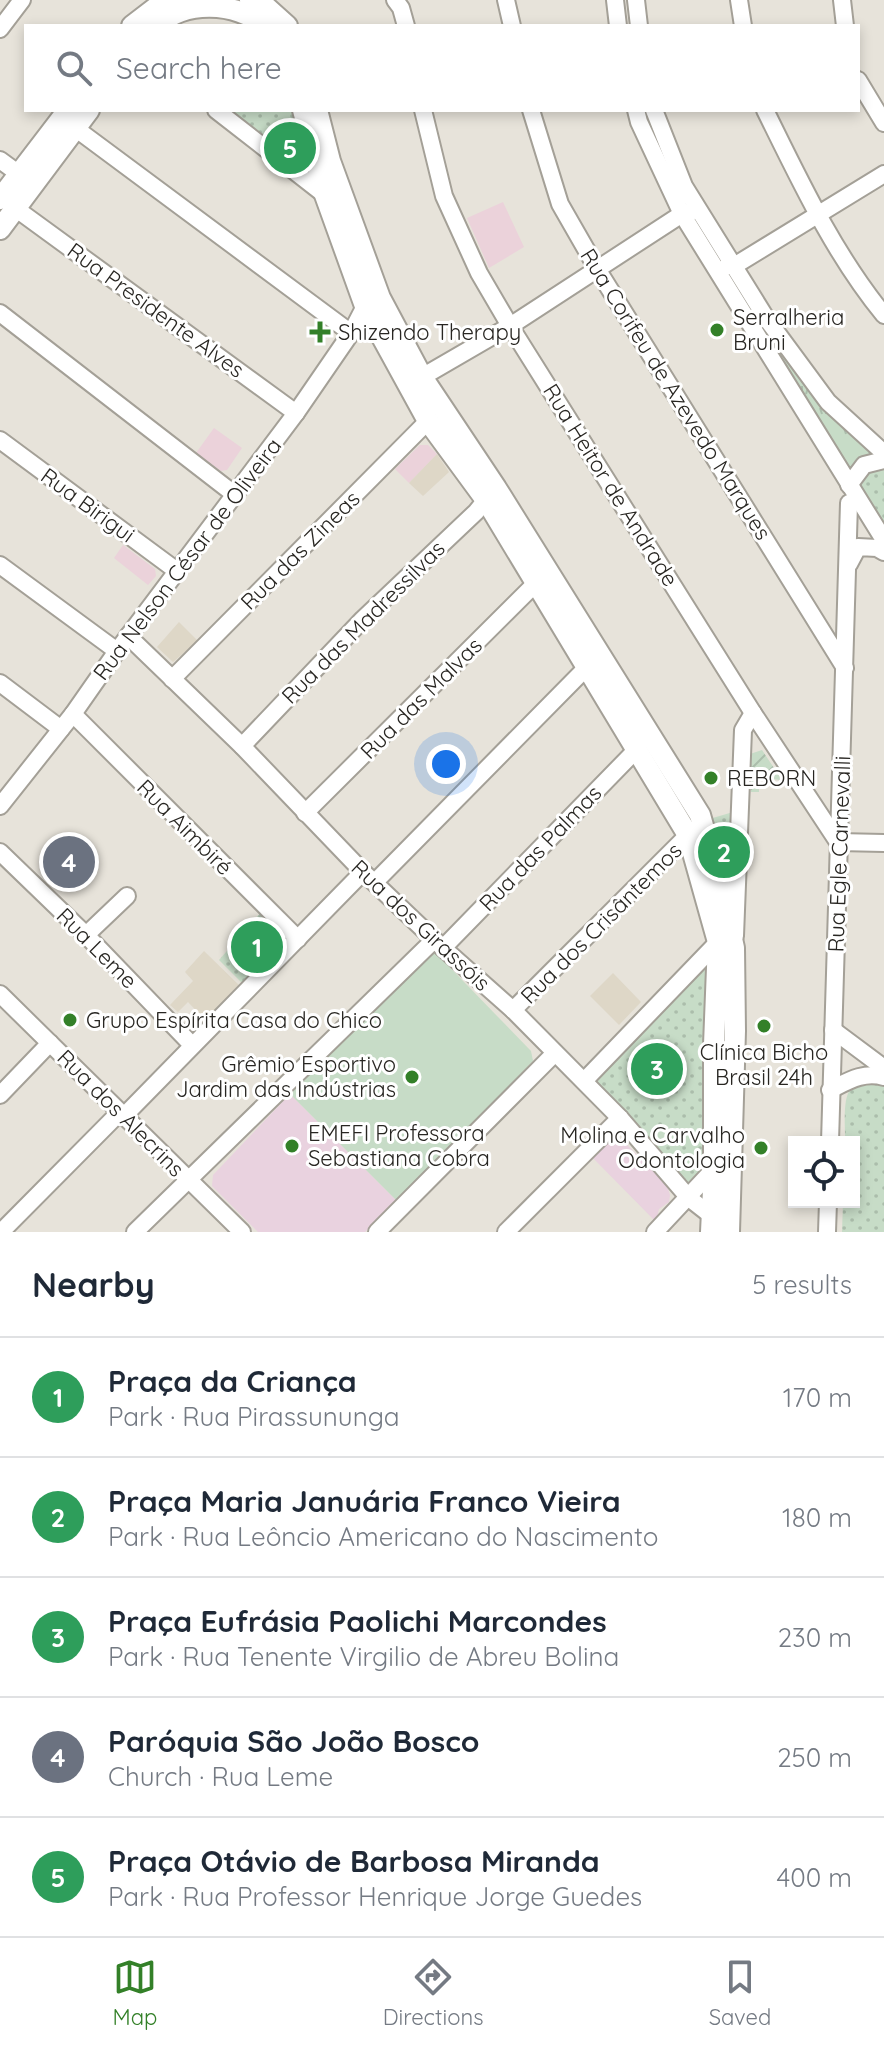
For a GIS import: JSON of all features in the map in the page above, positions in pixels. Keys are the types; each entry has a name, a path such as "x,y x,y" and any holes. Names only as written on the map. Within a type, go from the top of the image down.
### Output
{"main road":[{"path":"135,24 158,6 177,0"},
{"path":"250,0 266,7 285,24"},
{"path":"159,24 182,11 202,8 225,8 240,12 260,24"},
{"path":"304,112 325,195 428,421 491,494 537,582 688,835 726,945"},
{"path":"318,112 372,302 422,377 491,494 700,815 731,889 724,1038 729,1232"},
{"path":"0,229 19,174 72,119"},
{"path":"8,204 72,119"},
{"path":"711,1224 724,1038"}],"street":[{"path":"0,29 22,0"},
{"path":"395,0 405,24"},
{"path":"506,0 512,24"},
{"path":"615,0 618,24"},
{"path":"636,0 639,24"},
{"path":"739,0 743,24"},
{"path":"842,0 845,24"},
{"path":"860,83 884,123"},
{"path":"219,112 325,195"},
{"name":"Rua Heitor de Andrade","path":"423,112 444,196 479,273 753,713 838,842"},
{"name":"Rua Corifeu de Azevedo Marques","path":"532,112 560,204 845,668"},
{"path":"636,112 682,214 884,540"},
{"path":"655,112 684,186 766,318 828,402 884,453"},
{"path":"766,112 819,215 847,263 884,315"},
{"path":"72,119 351,333"},
{"path":"0,160 19,174"},
{"path":"713,265 734,266 884,174"},
{"name":"Rua Presidente Alves","path":"8,204 296,413"},
{"path":"422,377 510,326 682,214 700,211"},
{"name":"Rua Nelson César de Oliveira","path":"0,806 73,714 296,413 372,302"},
{"path":"0,313 234,494"},
{"name":"Rua das Zineas","path":"172,679 428,421"},
{"name":"Rua Birigui","path":"0,440 177,571"},
{"path":"849,485 864,465 884,460"},
{"name":"Rua das Madressilvas","path":"242,746 363,619 491,494"},
{"name":"Rua Egle Carnevalli","path":"830,1136 849,503"},
{"path":"848,566 858,547 877,548 884,552"},
{"path":"0,565 117,651"},
{"name":"Rua das Malvas","path":"305,813 537,582"},
{"name":"Rua dos Girassóis","path":"128,636 242,746 369,877 438,944 513,1010 584,1081 711,1224"},
{"path":"1,1232 298,939 369,877 588,666"},
{"path":"0,683 61,729"},
{"path":"731,889 743,730 753,713"},
{"name":"Rua Aimbiré","path":"73,714 298,939"},
{"name":"Rua das Palmas","path":"135,1232 187,1179 438,944 638,748"},
{"name":"Rua dos Crisântemos","path":"513,1010 688,835"},
{"path":"838,842 884,843"},
{"name":"Rua Leme","path":"0,852 86,935 192,1045"},
{"path":"86,935 127,896"},
{"path":"584,1081 726,945"},
{"name":"Rua dos Alecrins","path":"0,994 242,1232"},
{"path":"833,1030 884,1068"},
{"path":"0,1095 50,1043"},
{"path":"377,1232 555,1053"},
{"path":"830,1090 858,1077 884,1077"},
{"path":"506,1232 620,1118"},
{"path":"655,1232 714,1169"},
{"path":"827,1232 828,1208"}],"shaded area":[{"path":"503,202 524,247 489,268 467,218"},
{"path":"214,428 242,448 227,470 221,471 196,453"},
{"path":"420,445 428,445 437,454 409,483 395,469"},
{"path":"437,454 449,472 423,496 409,483"},
{"path":"123,545 155,569 156,576 148,585 114,558"},
{"path":"179,622 198,641 173,662 157,647"},
{"path":"204,951 242,988 207,1022 188,1002 178,1012 170,1005 193,981 185,972"},
{"path":"613,973 641,1002 619,1025 590,996"},
{"name":"EMEFI Professora Sebastiana Cobra","path":"290,1094 397,1201 365,1232 258,1232 212,1186 213,1175"},
{"path":"611,1140 623,1141 666,1183 669,1202 659,1209 656,1222 590,1155"}],"green space":[{"path":"231,112 296,112 309,165 302,169"},
{"path":"697,215 876,455 851,479 691,219"},
{"path":"884,466 884,527 857,491 869,468"},
{"path":"762,750 782,780 759,778 759,792 751,792 750,754"},
{"path":"733,812 728,884 706,820"},
{"path":"262,911 291,940 248,989 219,960"},
{"name":"Grêmio Esportivo Jardim das Indústrias","path":"429,952 435,952 531,1051 533,1061 397,1201 290,1094"},
{"path":"711,958 712,1170 693,1189 592,1081"},
{"path":"884,1081 884,1232 842,1232 843,1208 860,1208 860,1136 845,1136 845,1112 849,1091 863,1082"}],"place":[{"name":"Praça Otávio de Barbosa Miranda","path":"290,148"},
{"name":"Serralheria Bruni","path":"717,330"},
{"name":"Shizendo Therapy","path":"320,332"},
{"name":"REBORN","path":"711,778"},
{"name":"Praça Maria Januária Franco Vieira","path":"724,852"},
{"name":"Paróquia São João Bosco","path":"69,862"},
{"name":"Praça da Criança","path":"257,947"},
{"name":"Grupo Espírita Casa do Chico","path":"70,1020"},
{"name":"Clínica Bicho Brasil 24h","path":"764,1026"},
{"name":"Praça Eufrásia Paolichi Marcondes","path":"657,1069"},
{"name":"Grêmio Esportivo Jardim das Indústrias","path":"412,1077"},
{"name":"EMEFI Professora Sebastiana Cobra","path":"292,1146"},
{"name":"Molina e Carvalho Odontologia","path":"761,1148"}]}
